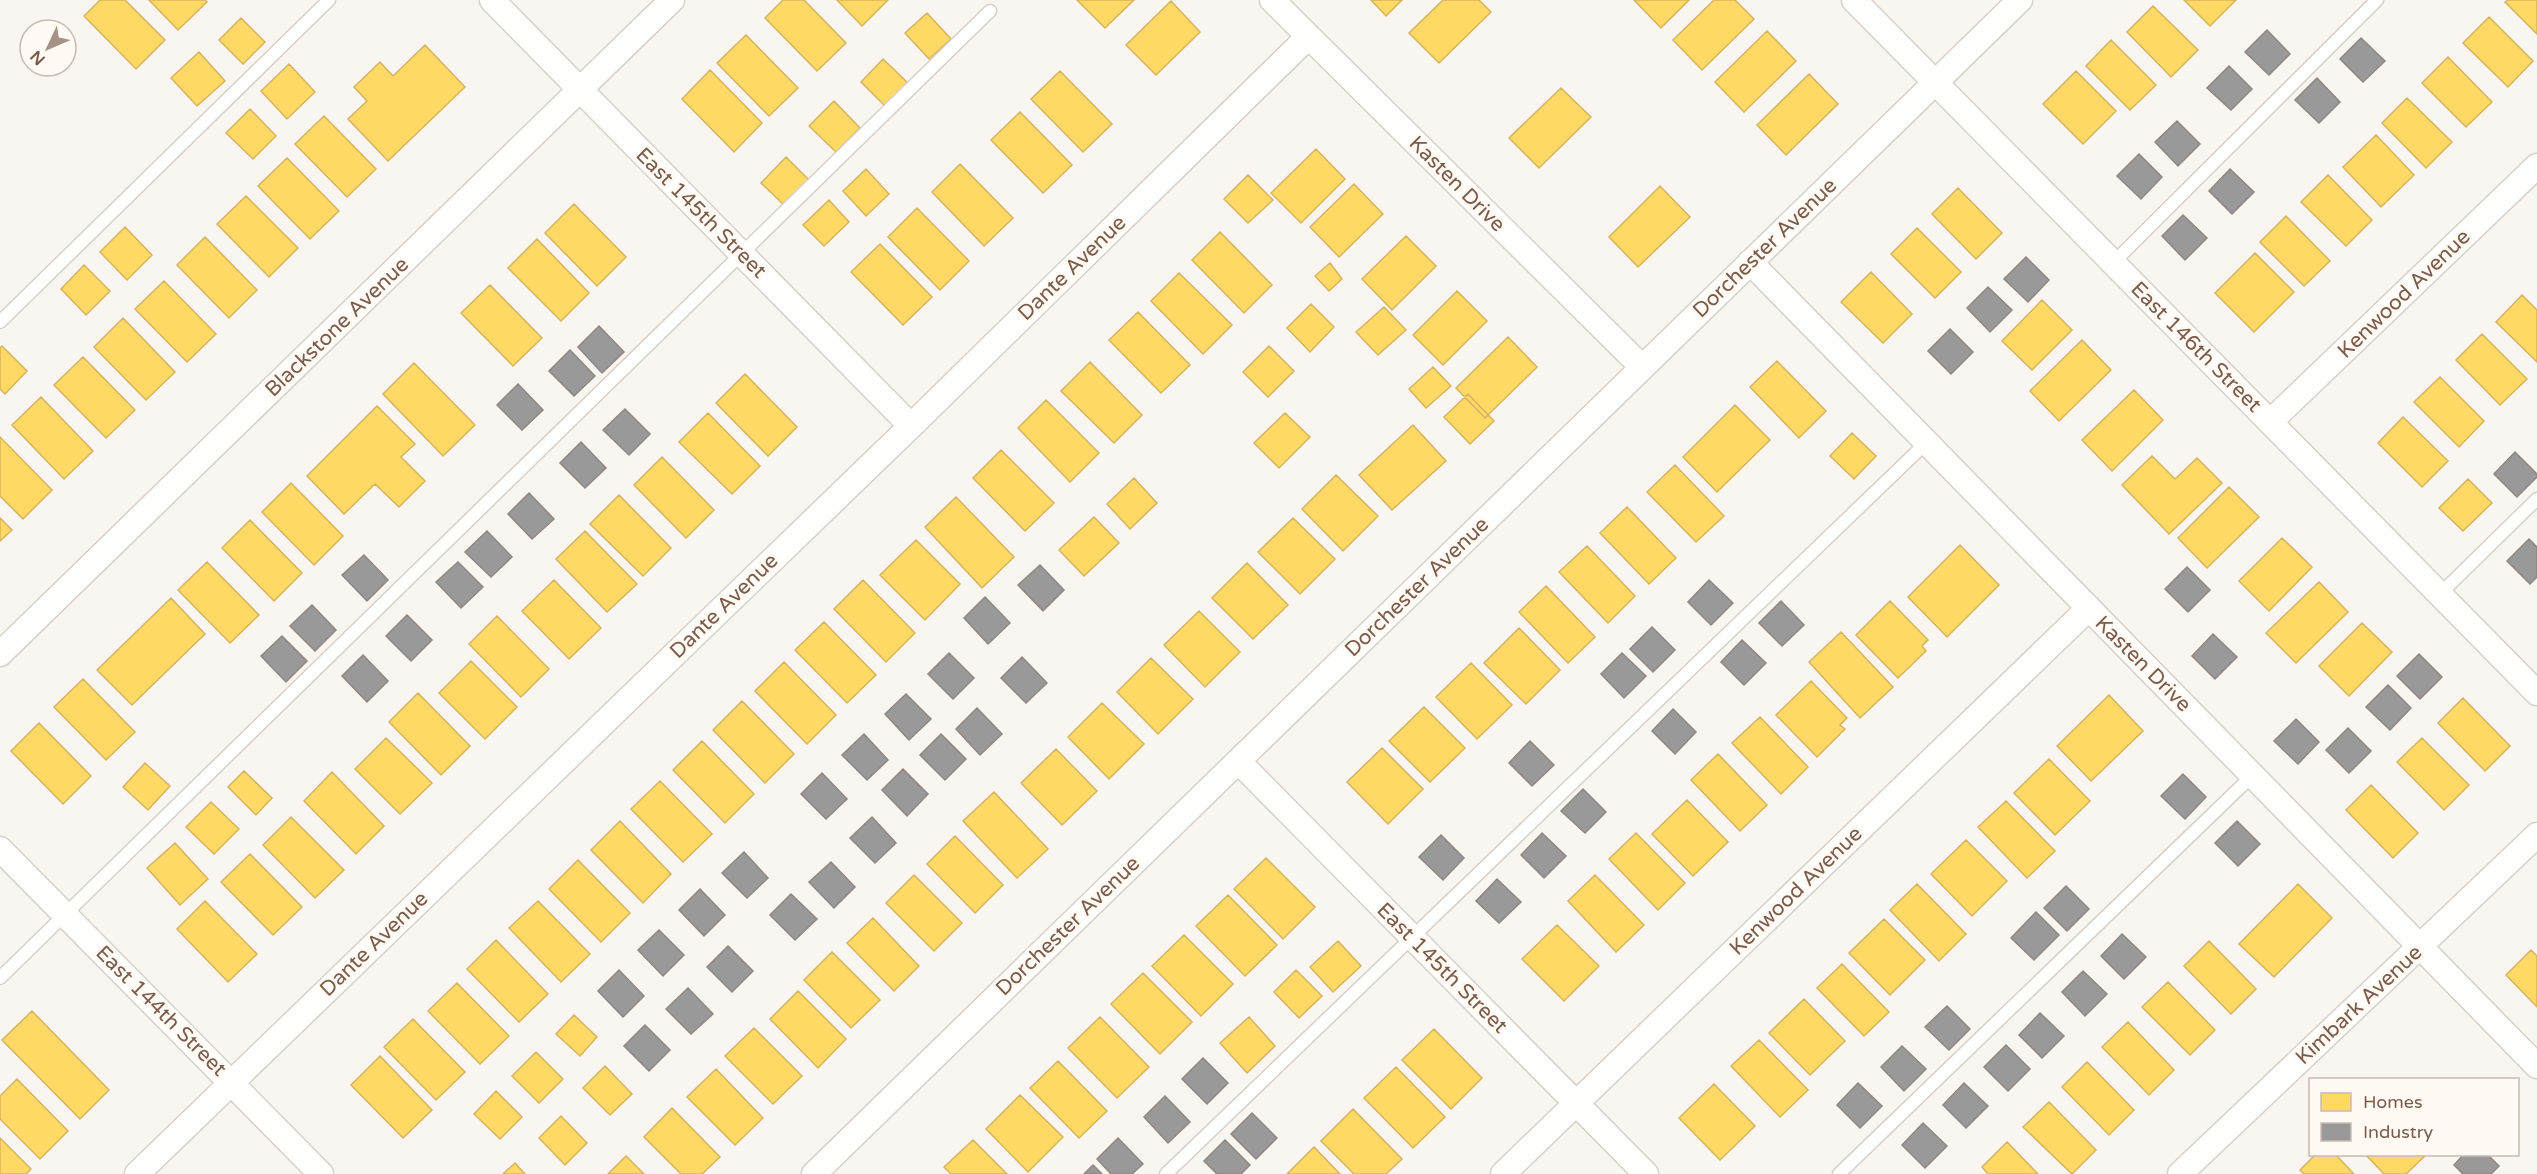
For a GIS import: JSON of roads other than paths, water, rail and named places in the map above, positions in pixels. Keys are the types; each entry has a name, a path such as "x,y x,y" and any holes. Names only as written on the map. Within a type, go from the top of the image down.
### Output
{"street":[{"name":"East 145th Street","path":"492,0 911,426"},
{"name":"Blackstone Avenue","path":"0,654 672,0"},
{"name":"Kasten Drive","path":"1272,0 1642,368"},
{"name":"East 146th Street","path":"1854,0 2537,693"},
{"name":"Dorchester Avenue","path":"813,1174 2020,0"},
{"name":"Dante Avenue","path":"138,1174 911,426 1308,37"},
{"name":"Kenwood Avenue","path":"2271,422 2537,166"},
{"name":"Kasten Drive","path":"1750,262 2537,1066"},
{"name":"Kenwood Avenue","path":"1503,1174 2089,608"},
{"name":"East 145th Street","path":"1238,761 1646,1174"},
{"name":"Kimbark Avenue","path":"2180,1174 2537,835"},
{"name":"East 144th Street","path":"0,849 321,1174"}],"lane":[{"path":"0,322 330,0"},
{"path":"2113,263 2377,0"},
{"path":"0,978 990,11"},
{"path":"1166,1174 1926,442"},
{"path":"2440,594 2537,500"},
{"path":"1839,1174 2253,775"}]}
